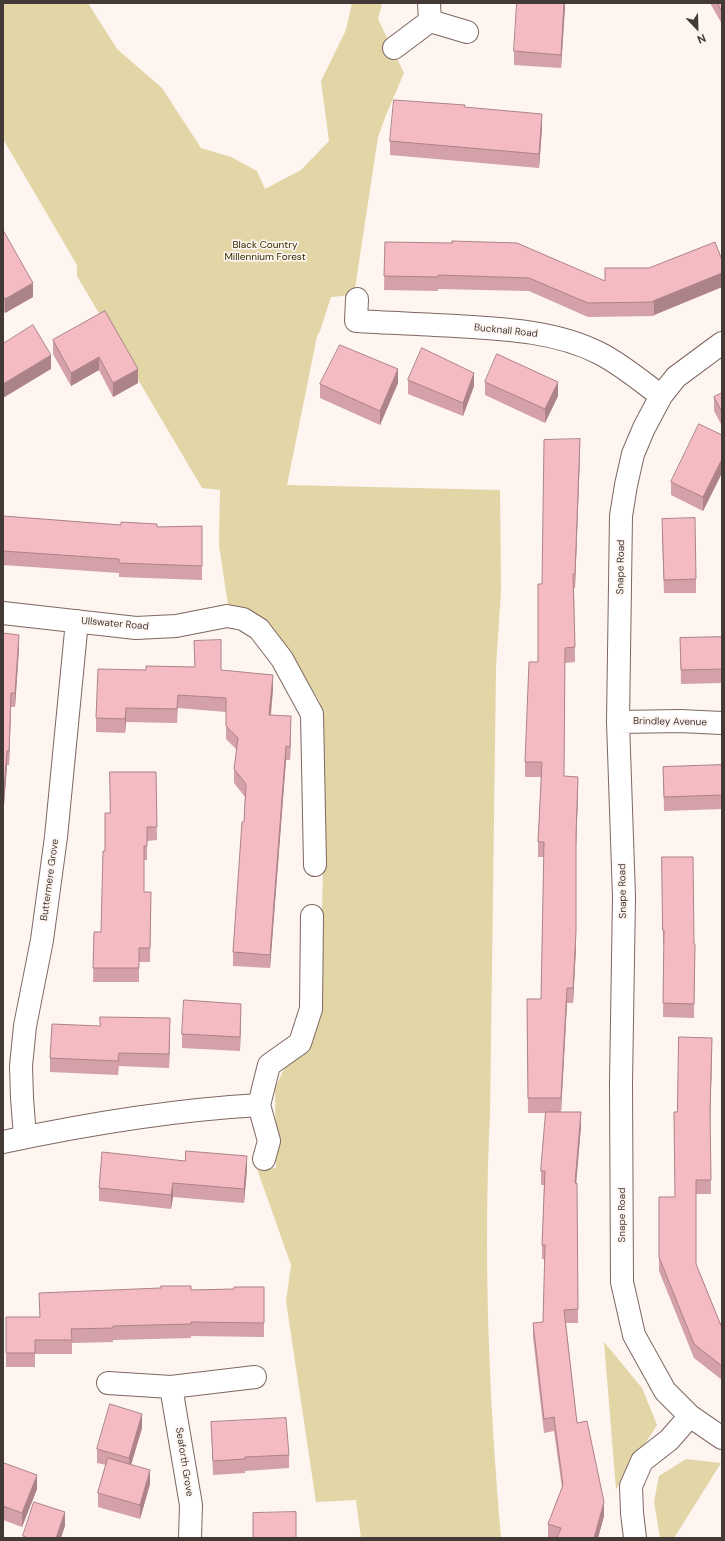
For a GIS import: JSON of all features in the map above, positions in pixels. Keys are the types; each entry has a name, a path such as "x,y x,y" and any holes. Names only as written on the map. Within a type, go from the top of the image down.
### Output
{"street":[{"path":"394,48 429,12 467,32"},
{"name":"Bucknall Road","path":"356,299 356,321 495,328 536,333 571,342 598,352 624,368 661,396"},
{"name":"Snape Road","path":"722,343 676,377 661,396 644,428 633,454 621,516 618,722 624,897 621,1083 622,1282 634,1335 666,1391 690,1416 722,1438"},
{"name":"Ullswater Road","path":"3,613 136,628 176,626 227,616 243,619 258,629 282,659 312,714 315,865"},
{"name":"Buttermere Grove","path":"25,1137 21,1066 24,1026 42,940 50,883 56,837 77,621"},
{"name":"Brindley Avenue","path":"618,722 680,721 722,723"},
{"path":"264,1159 269,1141 259,1106 269,1065 300,1044 311,1009 312,916"},
{"path":"3,1142 185,1110 259,1106"},
{"path":"108,1383 171,1387 255,1377"},
{"name":"Seaforth Grove","path":"171,1387 191,1505 190,1538"},
{"path":"635,1538 631,1486 642,1461 669,1440 690,1416"}],"green space":[{"name":"Black Country Millennium Forest","path":"3,3 88,3 117,49 162,88 201,148 231,157 257,171 265,189 301,170 329,141 321,81 346,30 352,3 382,3 378,19 404,73 378,137 354,295 331,297 317,336 287,485 500,490 501,591 496,667 487,1273 490,1379 501,1538 361,1538 356,1500 316,1502 286,1301 291,1265 256,1166 276,1168 275,1088 286,1065 320,1014 323,863 320,702 281,640 257,616 228,605 219,545 220,490 202,488 77,276 77,265 3,139"},
{"path":"604,1342 642,1388 657,1425 616,1489"},
{"path":"686,1459 721,1463 674,1538 660,1538 654,1502 659,1476"}],"building":[{"path":"517,3 564,3 561,55 514,51"},
{"path":"718,3 722,3 722,11 720,8"},
{"path":"394,100 465,105 464,107 542,114 539,154 390,141"},
{"path":"3,230 33,283 5,299 3,296"},
{"path":"452,241 517,243 605,281 605,268 649,268 715,242 722,260 722,273 653,301 654,302 588,303 529,278 438,275 438,277 384,276 385,242 452,243"},
{"path":"105,311 138,369 113,383 99,357 71,373 53,340"},
{"path":"33,325 51,355 3,384 3,344"},
{"path":"340,345 398,369 380,411 320,384"},
{"path":"422,348 474,373 463,403 408,380"},
{"path":"497,354 558,382 545,409 485,382"},
{"path":"722,393 722,412 714,397"},
{"path":"699,424 722,435 722,459 703,497 671,482"},
{"path":"580,439 575,574 573,574 575,647 565,648 564,776 578,777 576,834 576,932 573,988 567,988 561,1098 528,1098 527,999 541,999 544,842 538,842 542,762 525,762 529,662 538,662 538,584 542,584 544,440"},
{"path":"3,516 121,525 121,522 157,524 157,527 202,526 202,566 119,563 119,559 3,551"},
{"path":"695,518 696,579 664,580 662,519"},
{"path":"3,633 19,635 15,693 11,693 9,751 7,751 4,791 3,791"},
{"path":"722,637 722,669 681,670 680,638"},
{"path":"221,640 221,670 273,675 269,715 291,716 290,747 286,746 270,955 233,952 246,784 234,769 238,738 226,726 226,698 178,695 177,709 126,708 125,719 96,718 98,669 146,670 146,666 195,667 194,641"},
{"path":"722,765 722,795 664,797 663,767"},
{"path":"110,772 156,772 157,827 147,827 147,846 144,846 144,892 151,892 150,948 139,948 139,968 93,968 94,932 101,932 103,851 105,851 105,813 110,813"},
{"path":"662,857 693,857 695,944 694,1004 663,1003 664,930"},
{"path":"184,1000 241,1004 240,1037 182,1034"},
{"path":"100,1017 170,1018 169,1054 119,1053 118,1061 50,1058 52,1024 100,1026"},
{"path":"679,1037 712,1038 710,1112 711,1180 696,1180 696,1264 722,1328 722,1366 694,1344 659,1257 659,1197 675,1197 674,1112 677,1112"},
{"path":"546,1112 581,1112 575,1183 577,1183 578,1309 564,1310 577,1423 587,1421 604,1502 594,1538 557,1538 561,1528 548,1524 563,1485 554,1417 544,1419 533,1323 543,1322 545,1245 542,1245 545,1171 541,1171"},
{"path":"186,1151 247,1156 244,1189 173,1183 171,1195 99,1188 102,1152 185,1161"},
{"path":"161,1286 191,1286 191,1290 234,1289 234,1287 264,1287 264,1323 191,1322 191,1324 113,1326 113,1328 71,1329 72,1340 35,1340 35,1353 6,1353 6,1317 40,1317 39,1293 161,1288"},
{"path":"110,1404 142,1414 129,1458 97,1449"},
{"path":"286,1418 289,1455 245,1457 245,1459 213,1461 211,1422"},
{"path":"108,1458 150,1470 140,1505 98,1493"},
{"path":"4,1463 37,1475 22,1513 3,1506"},
{"path":"34,1502 65,1512 56,1538 28,1538 23,1536"},
{"path":"296,1512 296,1538 253,1538 253,1513"}]}
